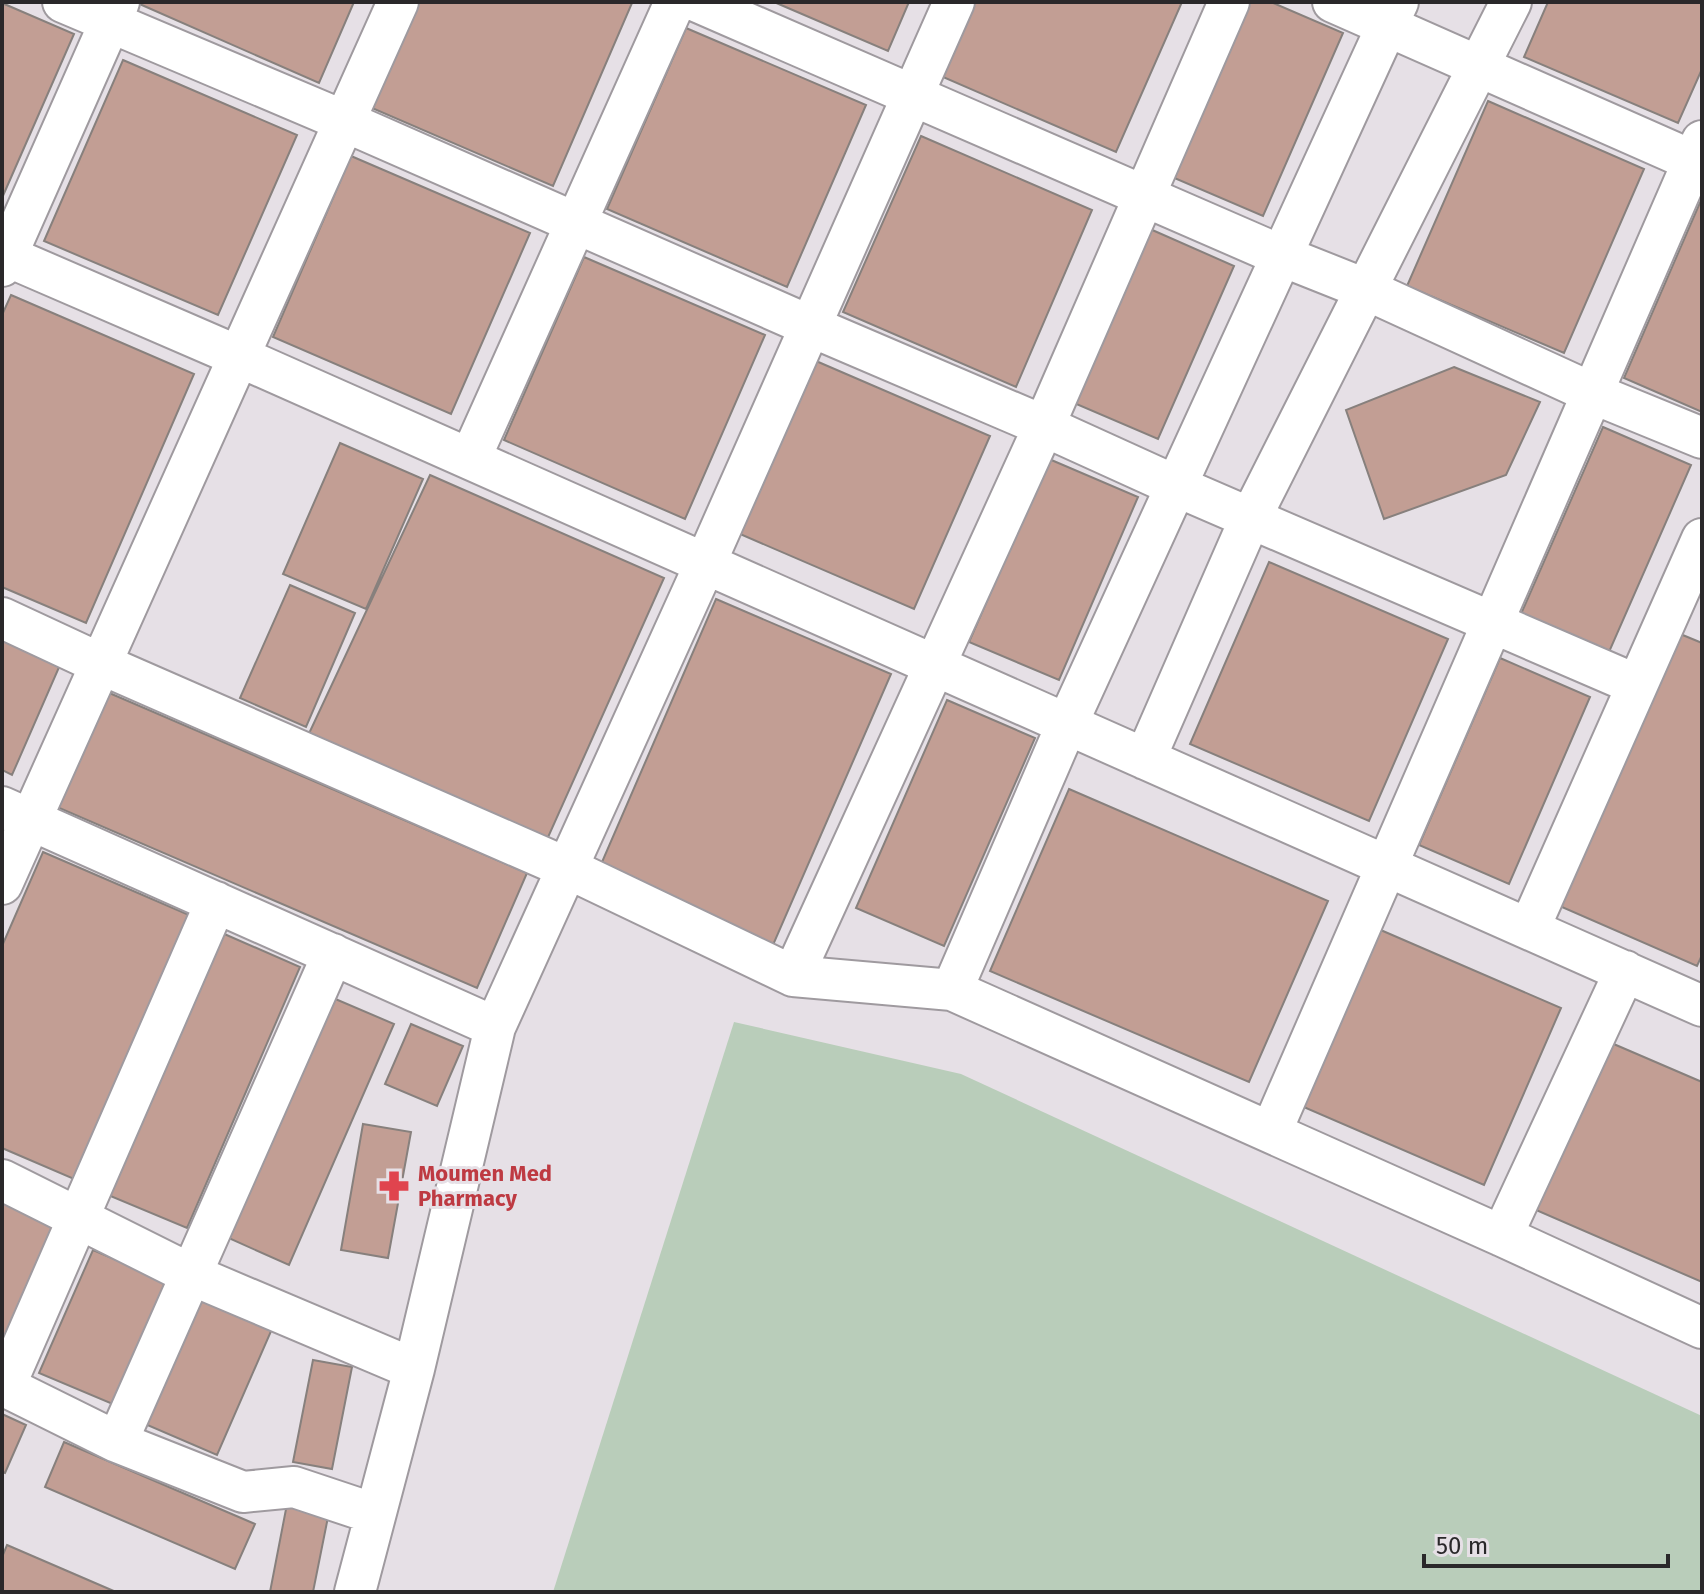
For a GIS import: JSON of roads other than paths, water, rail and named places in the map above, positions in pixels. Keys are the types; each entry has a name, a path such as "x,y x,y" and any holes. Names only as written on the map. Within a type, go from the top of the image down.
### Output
{"street":[{"path":"63,2 115,12 344,121 1250,519 1637,685"},
{"path":"2,884 16,813 101,664 398,2"},
{"path":"470,459 675,2"},
{"path":"698,2 1282,256 1365,289 1592,393 1702,438"},
{"path":"355,1592 414,1369 495,1027 705,564 954,2"},
{"path":"793,976 1044,426 1229,2"},
{"path":"1271,1132 1592,393 1699,156 1478,66 1393,14 1333,2"},
{"path":"1145,759 1250,519 1511,2"},
{"path":"115,12 3,259 240,357 1702,1006"},
{"path":"952,990 1067,724 1393,14"},
{"path":"1529,929 1637,685 1689,602 1702,539"},
{"path":"2,618 567,868 793,976 952,990 1702,1328"},
{"path":"16,813 495,1027"},
{"path":"216,902 4,1386 117,1442 243,1492 294,1487 375,1514"},
{"path":"117,1442 333,954"},
{"path":"1502,1236 1625,971"},
{"path":"2,1180 192,1275 414,1369"}],"place":[{"name":"Moumen Med Pharmacy","path":"394,1186"}]}
